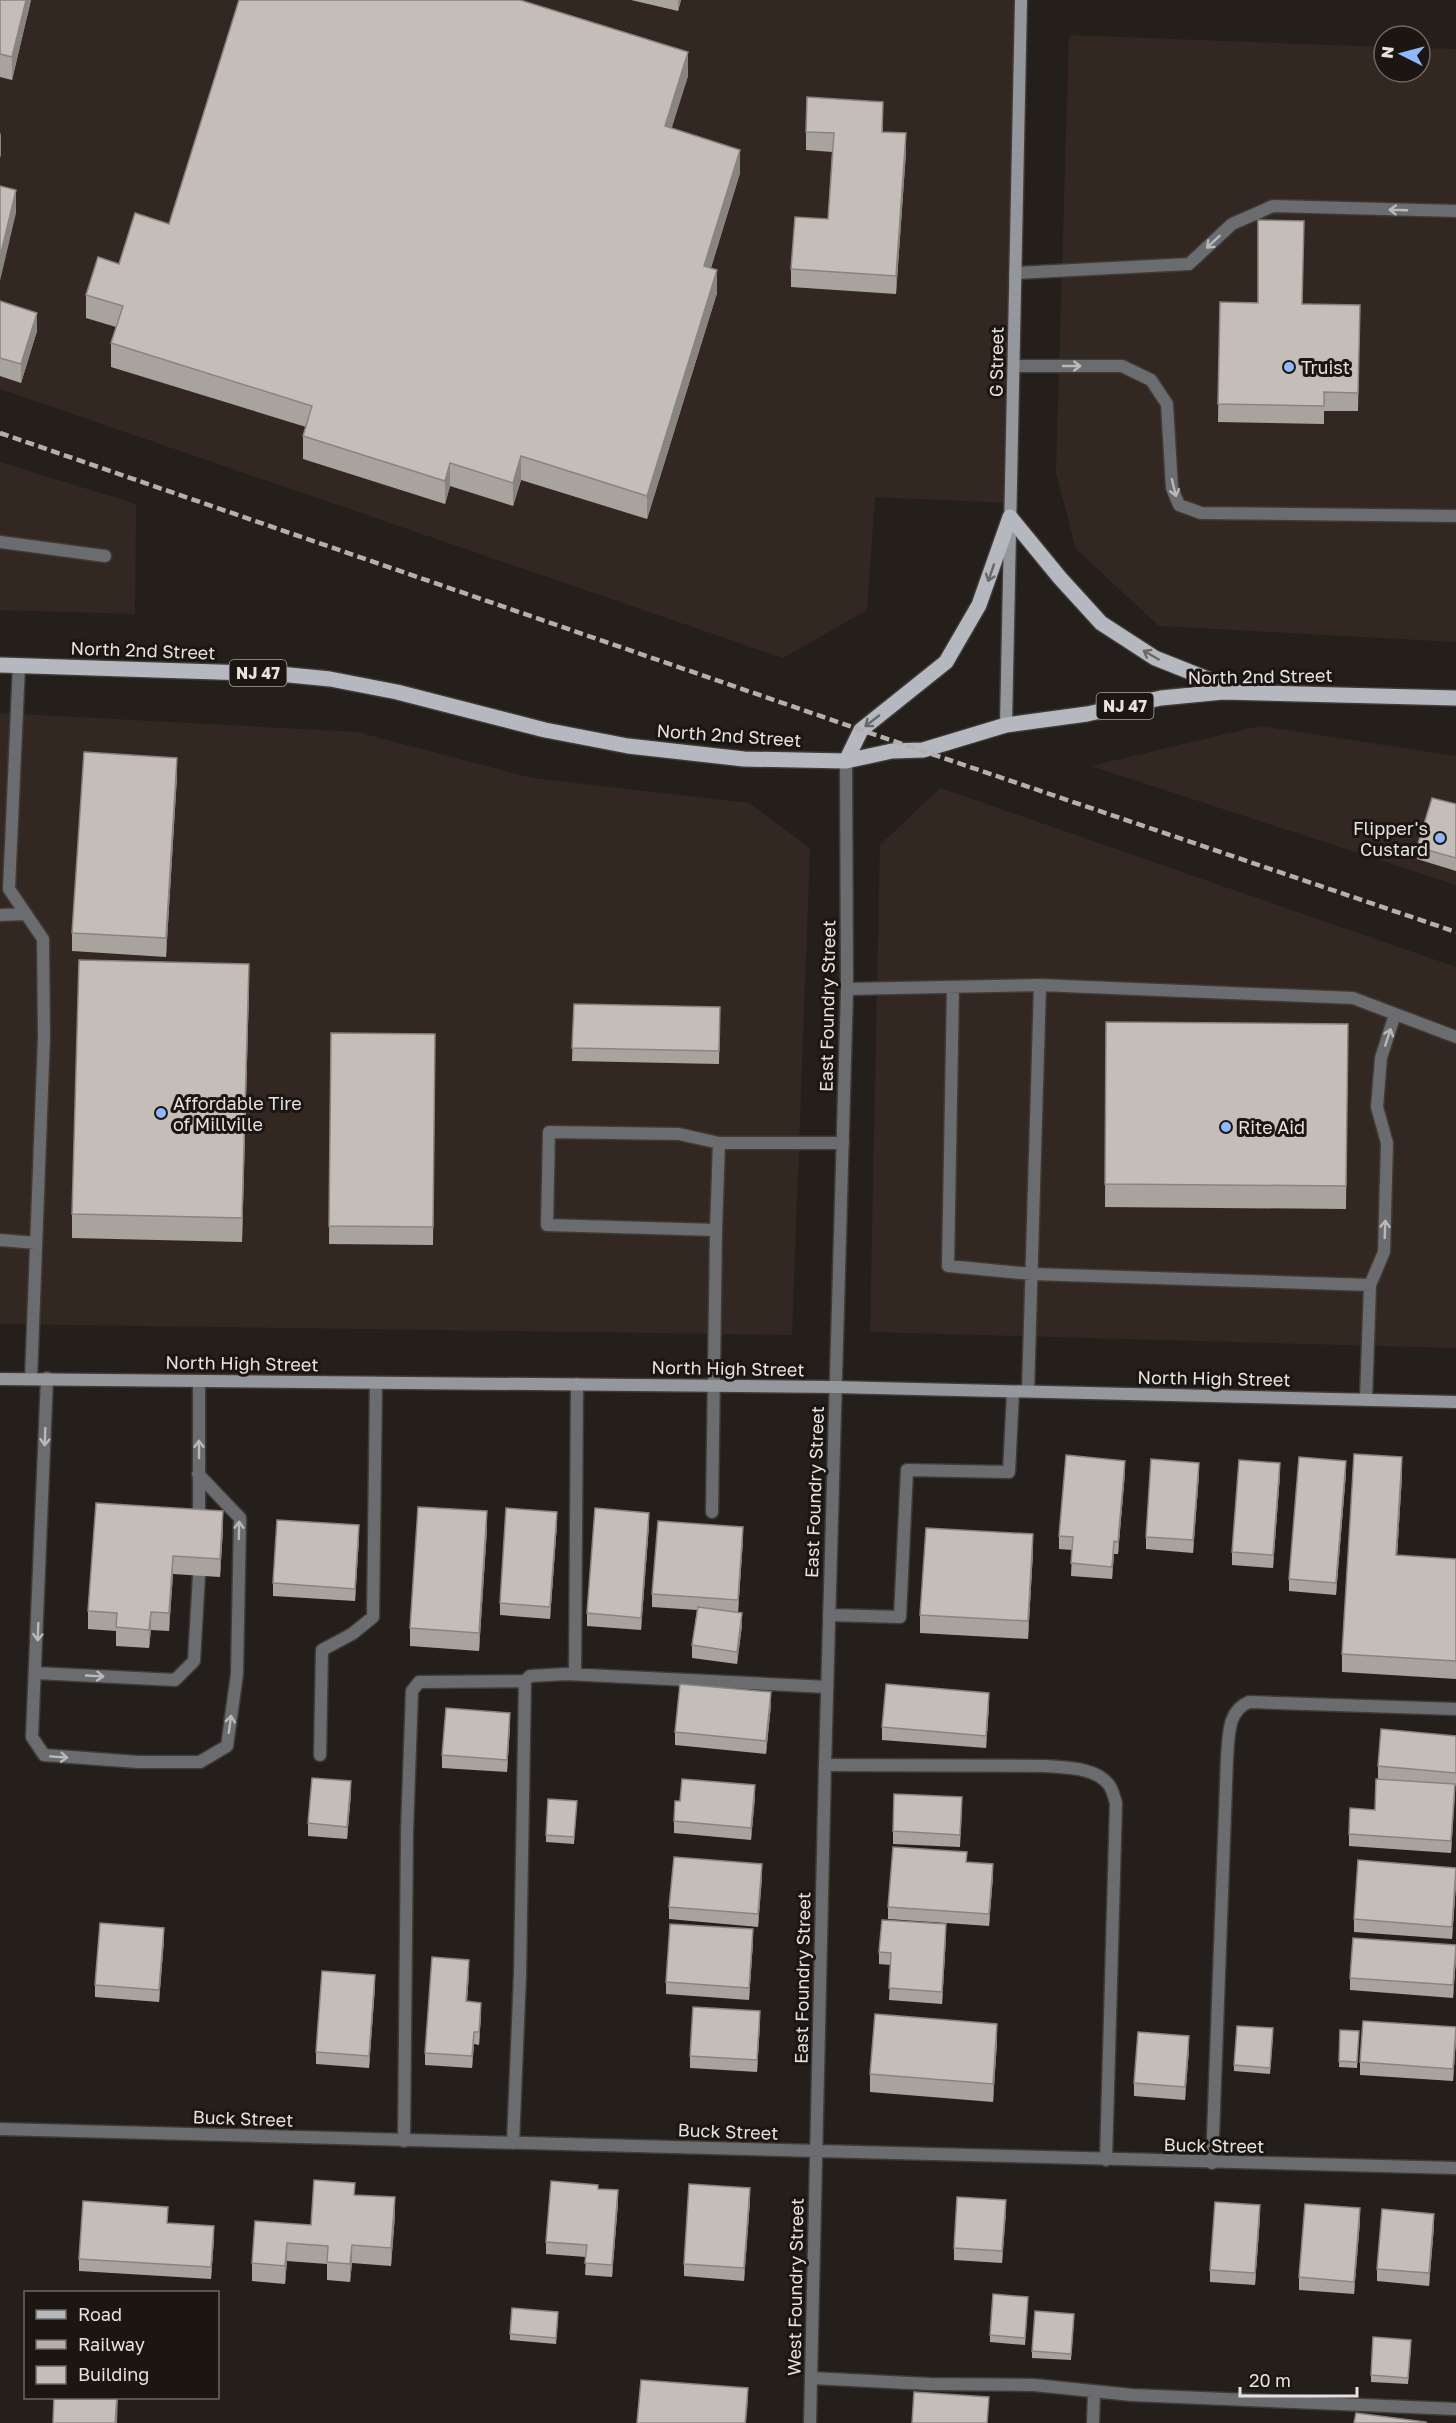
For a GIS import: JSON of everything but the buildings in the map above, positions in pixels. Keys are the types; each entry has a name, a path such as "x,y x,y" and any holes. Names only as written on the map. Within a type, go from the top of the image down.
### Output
{"main road":[{"path":"1010,518 1059,578 1101,623 1155,658 1244,693"},
{"path":"846,761 861,730 946,662 979,605 1010,518"},
{"name":"North 2nd Street","path":"0,664 279,674 330,679 397,692 545,730 628,746 744,759 846,761 892,751 923,750 1006,725 1087,714 1161,698 1223,692 1456,698"}],"street":[{"name":"G Street","path":"1006,725 1021,0"},
{"path":"1016,273 1189,264 1232,224 1273,206 1456,212"},
{"path":"1014,366 1122,366 1151,380 1167,404 1172,488 1179,505 1201,513 1456,516"},
{"path":"0,542 14,542 105,556"},
{"path":"19,665 9,889 43,939 44,1037 31,1379"},
{"name":"East Foundry Street","path":"816,2152 847,989 846,761"},
{"path":"0,915 26,914"},
{"path":"847,989 1040,985 1353,999 1456,1037"},
{"path":"1028,1392 1040,985"},
{"path":"953,987 948,1266 1032,1274 1370,1285"},
{"path":"1366,1400 1370,1285 1384,1252 1387,1143 1377,1107 1381,1058 1395,1014"},
{"path":"716,1230 547,1225 549,1132 679,1134 719,1143 843,1143"},
{"path":"712,1512 719,1143"},
{"path":"0,1240 36,1243"},
{"path":"47,1378 32,1737 44,1755 138,1762 200,1762 227,1746 237,1674 240,1518 198,1474"},
{"name":"North High Street","path":"0,1379 835,1387 1456,1402"},
{"path":"198,1529 199,1381"},
{"path":"320,1755 322,1650 352,1634 373,1617 376,1383"},
{"path":"574,1674 577,1384"},
{"path":"829,1615 900,1617 907,1470 1009,1472 1013,1392"},
{"path":"36,1673 175,1680 194,1661 200,1575"},
{"path":"404,2141 407,1831 411,1691 419,1683 525,1681 530,1676 574,1674 827,1687"},
{"path":"513,2144 520,1974 525,1681"},
{"path":"1212,2163 1227,1758 1231,1719 1239,1707 1250,1702 1456,1709"},
{"path":"825,1765 1046,1766 1077,1769 1100,1776 1110,1786 1116,1803 1106,2160"},
{"name":"Buck Street","path":"0,2129 1456,2168"},
{"name":"West Foundry Street","path":"810,2423 816,2152"},
{"path":"811,2378 929,2384 1034,2385 1132,2395 1456,2409"},
{"path":"1093,2423 1094,2391"}],"shaded area":[{"path":"0,0 1021,0 1010,503 875,497 867,610 783,658 0,389"},
{"path":"1069,35 1372,47 1372,84 1432,84 1432,48 1456,49 1456,642 1159,626 1076,549 1056,473"},
{"path":"0,462 136,504 135,614 0,610"},
{"path":"0,713 357,732 532,778 749,803 810,848 792,1335 0,1324"},
{"path":"1260,726 1456,756 1456,885 1091,766"},
{"path":"940,788 1456,967 1456,1348 870,1332 880,845"}],"railway":[{"path":"0,433 861,730 1456,932"}],"place":[{"name":"Truist","path":"1289,367"},
{"name":"Flipper's Custard","path":"1440,838"},
{"name":"Affordable Tire of Millville","path":"161,1113"},
{"name":"Rite Aid","path":"1226,1127"}]}
